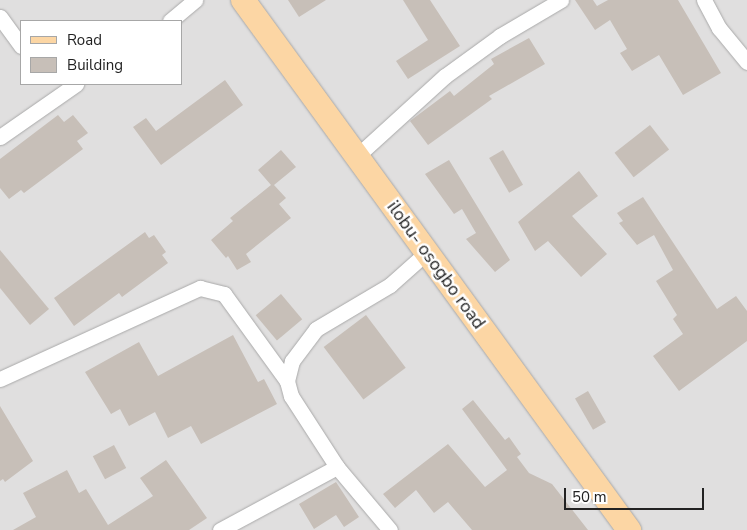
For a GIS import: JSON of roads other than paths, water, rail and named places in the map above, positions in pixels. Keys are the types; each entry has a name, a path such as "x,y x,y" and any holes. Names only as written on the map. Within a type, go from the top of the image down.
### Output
{"main road":[{"name":"ilobu- osogbo road","path":"243,0 629,530"}],"street":[{"path":"171,20 194,0"},
{"path":"704,0 719,28 747,62"},
{"path":"357,156 445,76 500,36 557,1"},
{"path":"0,17 20,45"},
{"path":"0,137 53,90 72,85"},
{"path":"390,530 337,467 291,396 288,381 292,361 316,329 390,284 427,252"},
{"path":"0,379 200,288 224,294 288,381"},
{"path":"220,530 337,467"}]}
